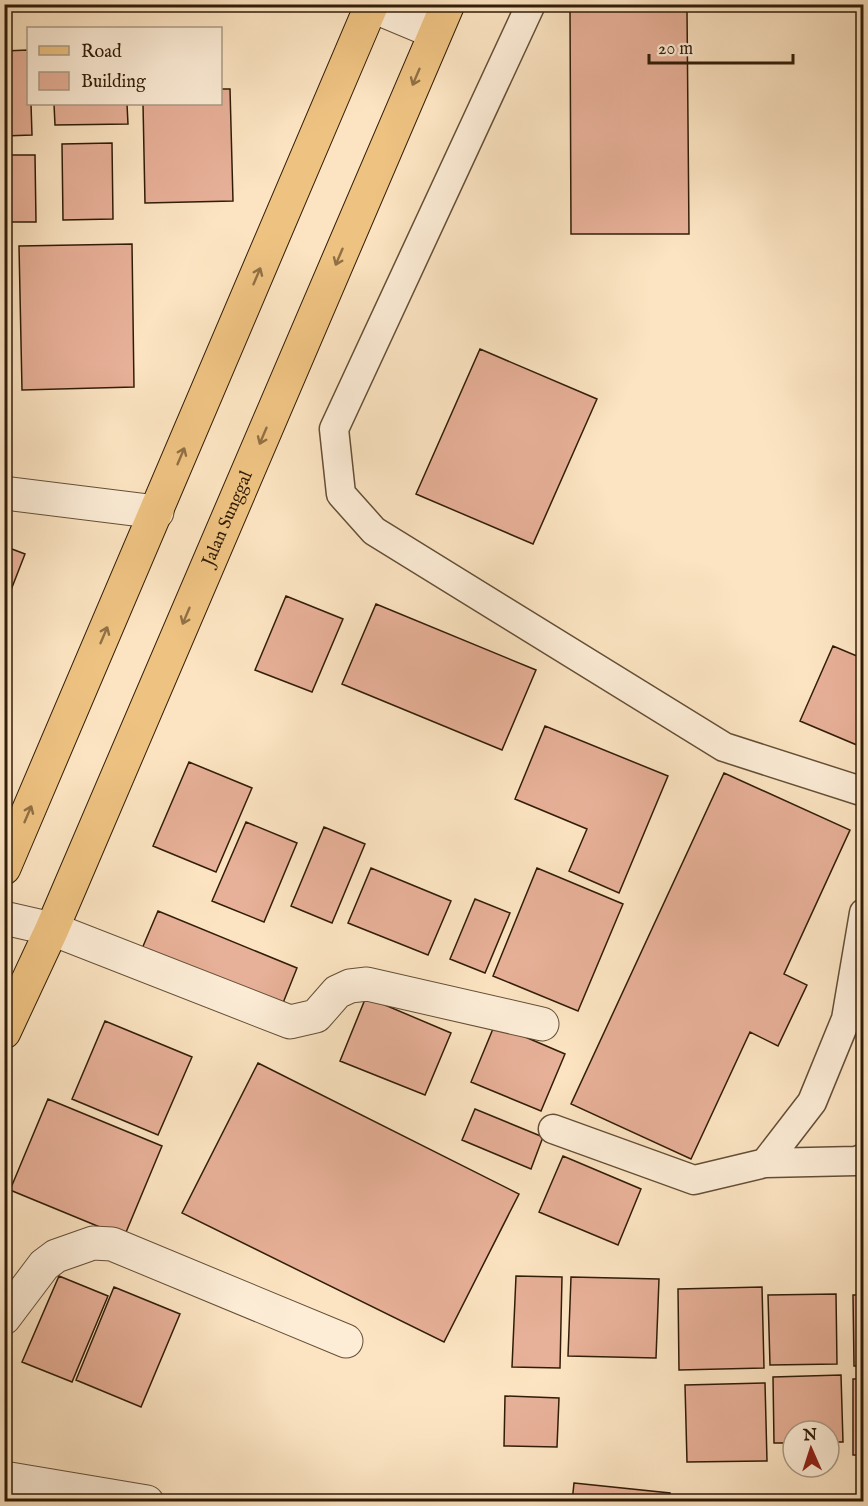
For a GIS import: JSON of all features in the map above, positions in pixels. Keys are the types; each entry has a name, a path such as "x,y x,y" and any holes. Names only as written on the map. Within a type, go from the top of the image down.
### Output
{"main road":[{"path":"4,868 157,512 370,5"},
{"name":"Jalan Sunggal","path":"4,1032 52,929 441,18"}],"street":[{"path":"370,5 441,18"},
{"path":"4,493 157,512"},
{"path":"4,918 52,929 290,1022 316,1016 337,992 350,986 367,984 542,1024"},
{"path":"4,1318 44,1265 56,1256 93,1243 112,1244 346,1341"},
{"path":"4,1478 147,1502"}],"lane":[{"path":"531,4 334,429 341,494 374,531 724,747 864,792"},
{"path":"765,1163 812,1102 846,1019 864,913"},
{"path":"553,1129 694,1180 765,1163 856,1161 864,1158"}],"building":[{"path":"570,9 687,10 689,234 571,234"},
{"path":"27,50 27,105 31,105 32,135 4,136 4,51"},
{"path":"222,89 230,89 233,201 145,203 143,105 222,105"},
{"path":"54,105 127,105 128,124 55,125"},
{"path":"112,143 113,219 63,220 62,144"},
{"path":"4,155 35,155 36,222 4,222"},
{"path":"132,244 134,387 22,390 19,246"},
{"path":"480,349 597,399 533,544 416,494"},
{"path":"4,546 25,554 4,608"},
{"path":"286,596 343,619 312,692 255,670"},
{"path":"376,604 536,670 502,750 342,684"},
{"path":"833,646 864,659 864,748 800,721"},
{"path":"545,726 668,776 619,893 569,871 587,829 515,799"},
{"path":"189,762 252,788 216,872 153,846"},
{"path":"724,773 850,830 784,974 807,985 778,1046 750,1032 691,1159 571,1104"},
{"path":"246,822 297,843 264,922 212,901"},
{"path":"324,827 365,844 332,923 291,906"},
{"path":"371,868 451,901 428,955 348,923"},
{"path":"537,868 623,904 578,1011 493,976"},
{"path":"475,899 510,913 485,973 450,959"},
{"path":"158,911 297,968 281,1008 141,951"},
{"path":"366,997 451,1033 425,1095 340,1061"},
{"path":"105,1021 192,1057 158,1135 72,1099"},
{"path":"495,1024 565,1054 541,1111 471,1082"},
{"path":"258,1063 519,1194 444,1342 182,1213"},
{"path":"48,1099 162,1146 124,1237 10,1190"},
{"path":"475,1109 543,1137 531,1169 462,1140"},
{"path":"563,1156 641,1189 618,1245 539,1212"},
{"path":"59,1276 108,1296 72,1382 22,1362"},
{"path":"516,1276 562,1277 560,1368 512,1367"},
{"path":"571,1277 659,1279 656,1358 568,1356"},
{"path":"114,1287 180,1314 141,1407 76,1380"},
{"path":"762,1287 764,1368 679,1370 678,1289"},
{"path":"836,1294 837,1364 770,1365 768,1295"},
{"path":"853,1295 864,1295 864,1366 854,1366"},
{"path":"841,1375 843,1442 841,1442 841,1419 781,1419 781,1443 774,1443 773,1377"},
{"path":"853,1379 864,1379 864,1455 853,1455"},
{"path":"765,1383 767,1461 687,1462 685,1385"},
{"path":"505,1396 559,1398 557,1447 504,1446"},
{"path":"574,1483 670,1493 669,1502 572,1502"}]}
